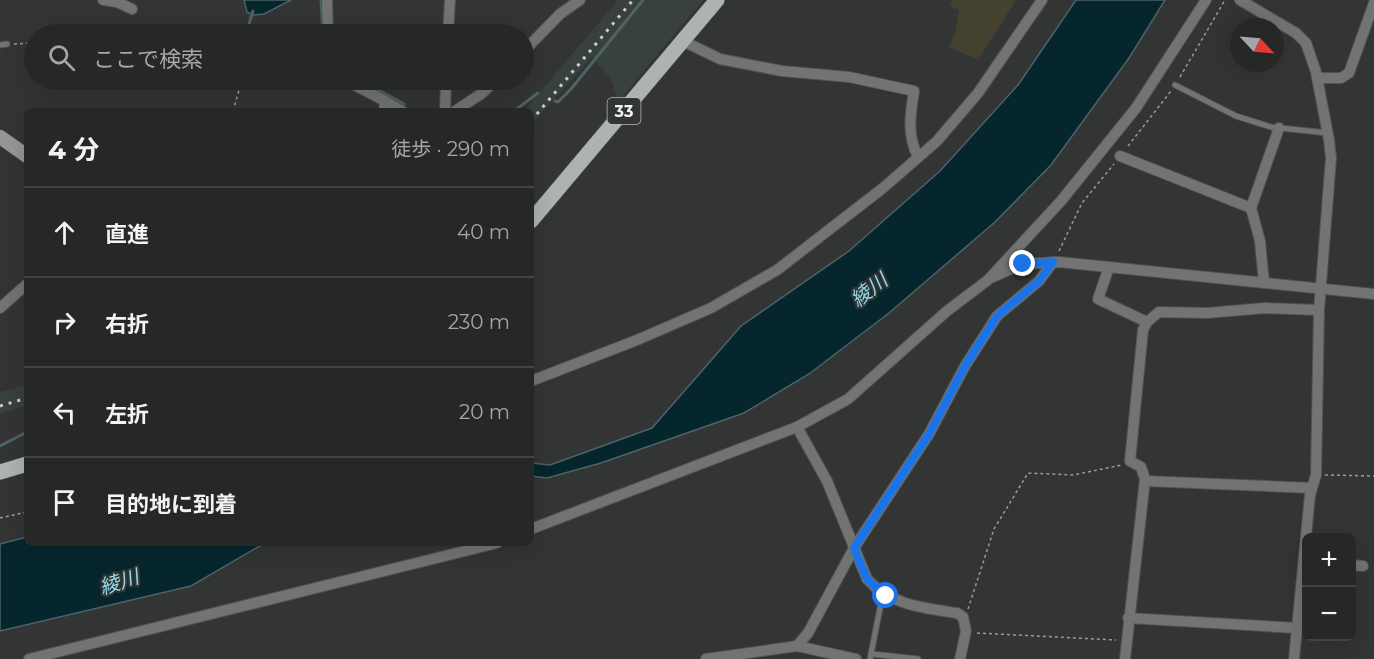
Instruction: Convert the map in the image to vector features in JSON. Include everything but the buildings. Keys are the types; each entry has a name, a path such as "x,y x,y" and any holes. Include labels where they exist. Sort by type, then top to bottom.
{"main road":[{"name":"33","path":"534,217 717,0"},
{"path":"0,137 24,154"},
{"path":"0,472 24,465"}],"street":[{"path":"103,0 117,2 132,9"},
{"path":"327,0 328,24"},
{"path":"449,24 450,0"},
{"path":"534,41 560,14 580,0"},
{"path":"534,380 700,313 758,281 833,227 918,157 960,117 1042,0"},
{"path":"534,529 796,427 848,399 947,311 988,280 1061,201 1150,88 1206,0"},
{"path":"1240,0 1296,33 1306,42 1317,78 1328,133 1331,158 1320,287 1316,475 1312,488 1308,533"},
{"path":"1317,78 1341,78 1349,73 1374,3"},
{"path":"683,41 720,59 782,71 849,77 914,91 909,123 912,145 918,157"},
{"path":"360,90 385,106"},
{"path":"445,108 446,90"},
{"path":"460,108 485,90"},
{"path":"1264,283 1260,241 1251,208 1279,128"},
{"path":"1120,156 1251,208"},
{"path":"988,280 1023,264 1053,262 1374,294"},
{"path":"797,646 808,633 854,548 929,434 965,366 997,316 1039,281 1053,262"},
{"path":"1109,267 1098,299 1147,322"},
{"path":"0,308 24,290"},
{"path":"1125,659 1145,481 1141,467 1130,461 1143,330 1147,322 1159,312 1207,313 1265,308 1319,310"},
{"path":"796,427 827,481 867,579 883,593 896,600 957,613 963,617 965,633 960,659"},
{"path":"1145,481 1312,488"},
{"path":"29,659 484,546"},
{"path":"1294,659 1302,585"},
{"path":"1128,618 1296,628"},
{"path":"706,659 797,646 856,659"}],"lane":[{"path":"0,45 7,44"},
{"path":"1175,85 1236,116 1279,128 1328,133"},
{"path":"883,593 871,656 918,659"}],"path":[{"path":"1053,262 1083,203 1175,85 1225,0"},
{"path":"7,44 24,43"},
{"path":"234,108 239,90"},
{"path":"963,617 967,612 994,529 1028,473 1073,475 1124,465 1130,461"},
{"path":"1316,475 1374,476"},
{"path":"0,518 24,513"},
{"path":"965,633 1126,641"}],"shaded area":[{"path":"618,0 703,0 618,102 611,79 592,57 534,122 534,108 527,108"},
{"path":"952,0 1016,0 978,60 949,47 956,30 959,10 950,6"},
{"path":"24,386 24,406 0,414 0,392"}],"water":[{"path":"244,0 291,0 264,14 253,15 247,12"},
{"name":"綾川","path":"1076,0 1165,0 1129,58 1051,165 995,222 889,313 809,374 744,413 601,463 547,478 534,476 534,463 550,465 652,428 741,326 849,251 940,171 1018,85"},
{"name":"綾川","path":"24,538 24,546 260,546 191,586 0,631 0,544"}],"waterway":[{"path":"321,0 322,24"},
{"path":"555,101 558,102 571,89 643,0"},
{"path":"249,24 253,11"},
{"path":"378,90 404,104 402,108"},
{"path":"518,108 538,93"},
{"path":"0,446 24,434"}],"railway":[{"path":"534,117 633,0"},
{"path":"0,406 24,399"}],"route":[{"path":"886,596 867,579 854,548 929,434 957,386 965,366 997,316 1039,281 1053,262 1023,264"}]}
